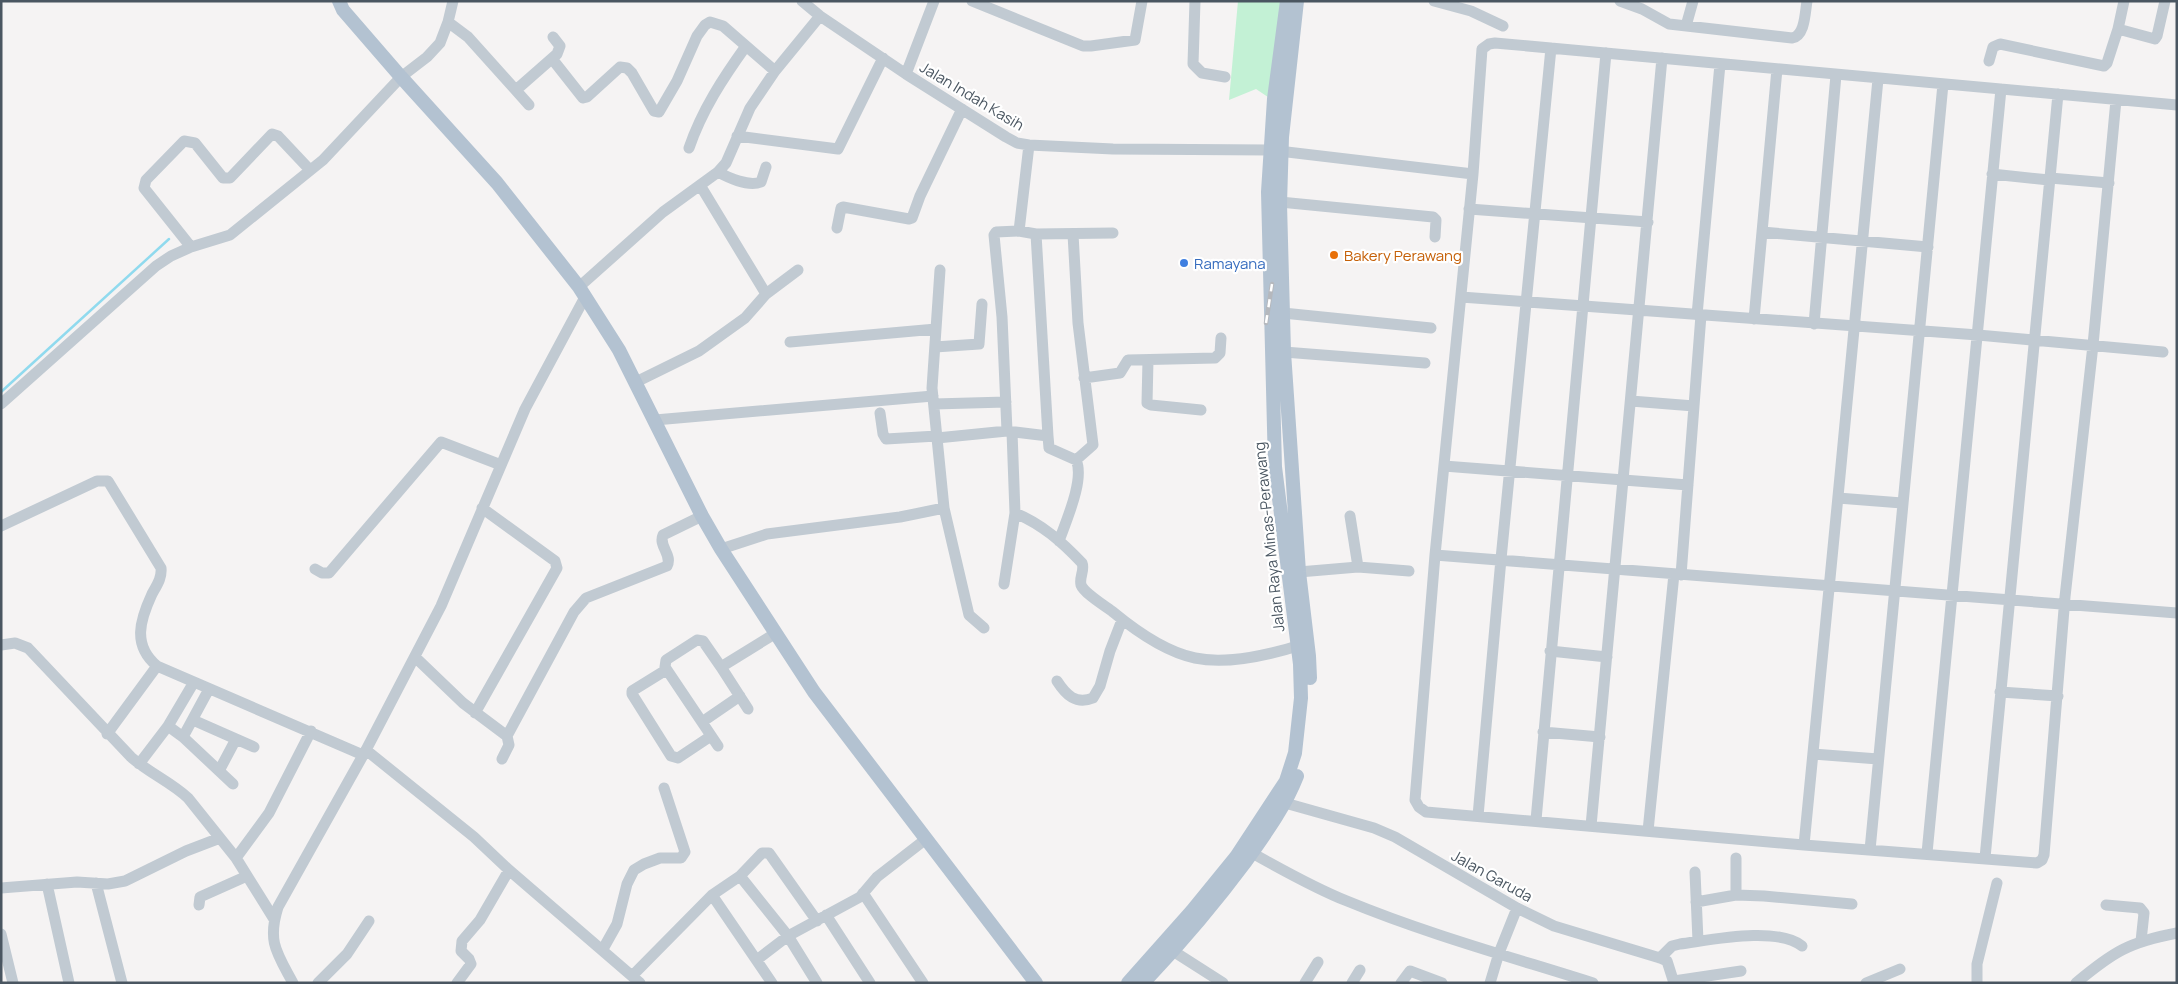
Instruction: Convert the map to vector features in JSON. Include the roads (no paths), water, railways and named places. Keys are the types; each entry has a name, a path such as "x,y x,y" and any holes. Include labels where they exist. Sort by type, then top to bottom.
{"main road":[{"path":"339,1 343,10 401,77 497,183 582,292 619,350 702,516 721,549 814,692 1036,983"},
{"name":"Jalan Raya Minas-Perawang","path":"1128,983 1192,911 1236,857 1286,781 1295,753 1299,723 1303,645 1284,352 1280,202 1274,99 1287,1"},
{"name":"Jalan Raya Minas-Perawang","path":"1143,983 1224,890 1252,853 1285,803 1298,774 1306,730 1310,675 1303,645 1275,467 1268,192 1276,150 1297,1"}],"street":[{"path":"1,404 156,266 171,256 191,247 230,235 323,160 401,77 427,57 440,43 453,1"},
{"name":"Jalan Indah Kasih","path":"802,1 820,16 906,74 1017,143 1113,149 1276,150 1473,174"},
{"path":"906,74 934,1"},
{"path":"972,1 1083,46 1091,46 1135,40 1142,1"},
{"path":"1195,1 1193,64 1202,72 1225,77"},
{"path":"1434,1 1471,12 1503,26"},
{"path":"1620,1 1642,9 1669,24 1797,37 1801,33 1807,1"},
{"path":"1686,26 1692,1"},
{"path":"1989,61 1993,46 2000,44 2104,66 2107,63 2118,29 2124,1"},
{"path":"2118,29 2156,38 2165,1"},
{"path":"293,983 274,948 274,919 278,907 365,753 441,606 524,409 582,292 663,212 718,172 726,163 750,108 775,71 820,16"},
{"path":"448,22 468,37 529,105"},
{"path":"552,60 584,98 620,67 627,68 632,73 654,111 659,112 677,81 697,36 705,25 717,23 723,26 775,71"},
{"path":"516,90 552,60 560,47 553,37"},
{"path":"2116,100 2093,345 2065,603 2044,858 2037,862 1804,845 1536,820 1426,812 1419,807 1415,800 1435,554 1473,174 1483,47 1495,43 2177,105"},
{"path":"689,148 694,133 720,82 746,46"},
{"path":"1478,816 1551,48"},
{"path":"1536,820 1606,53"},
{"path":"737,136 838,149 883,58"},
{"path":"1591,826 1662,58"},
{"path":"1648,831 1688,485 1699,315 1720,64"},
{"path":"1754,319 1777,69"},
{"path":"1814,324 1836,75"},
{"path":"1804,845 1828,585 1856,327 1878,79"},
{"path":"1870,850 1942,84"},
{"path":"1927,853 2001,89"},
{"path":"1985,858 2058,94"},
{"path":"837,228 843,206 908,219 912,218 920,196 962,109"},
{"path":"191,247 144,188 146,180 184,141 194,143 223,178 230,178 272,134 278,136 310,170"},
{"path":"1019,231 1029,145"},
{"path":"718,172 731,179 757,184 761,182 766,167"},
{"path":"1992,174 2109,183"},
{"path":"700,185 766,294"},
{"path":"1280,202 1433,218 1436,220 1435,237"},
{"path":"1469,209 1648,222"},
{"path":"1004,584 1016,513 1006,402 1002,317 994,235 996,232 1019,231 1036,234 1113,233"},
{"path":"1762,232 1822,237 1863,243 1928,247"},
{"path":"1036,234 1048,448 1076,460 1079,467 1071,506 1058,541"},
{"path":"1074,234 1078,323 1093,445 1076,460"},
{"path":"636,382 699,351 745,318 766,294 798,270"},
{"path":"940,270 933,400 944,508 970,615 984,628"},
{"path":"1461,297 1978,335 2163,352"},
{"path":"935,347 979,344 982,304"},
{"path":"1283,312 1431,328"},
{"path":"790,342 936,329"},
{"path":"1084,378 1120,373 1126,361 1215,358 1220,353 1221,338"},
{"path":"1284,352 1426,363"},
{"path":"1148,360 1146,403 1200,410"},
{"path":"655,420 933,400 1006,402"},
{"path":"1631,401 1694,406"},
{"path":"880,413 882,434 886,440 1009,431 1048,436"},
{"path":"315,569 322,573 329,572 441,442 501,465"},
{"path":"1444,466 1688,485"},
{"path":"1,526 97,481 105,480 110,483 161,568 161,576 146,606 141,624 141,638 148,658 158,666 209,689 365,753 474,837 509,870 637,979 712,895 740,876 762,854 769,853 822,918 870,983"},
{"path":"1838,498 1902,504"},
{"path":"476,713 557,568 555,561 482,508"},
{"path":"721,549 767,534 900,516 944,508"},
{"path":"1016,513 1034,520 1082,563 1084,568 1081,581 1084,590 1122,620 1162,645 1197,659 1212,660 1257,656 1303,645"},
{"path":"507,736 574,612 586,598 667,566 669,559 662,543 663,535 702,516"},
{"path":"1350,516 1358,567"},
{"path":"1435,554 2177,613"},
{"path":"1299,572 1358,567 1409,571"},
{"path":"1057,681 1067,695 1076,700 1083,701 1093,698 1100,686 1110,651 1122,620"},
{"path":"721,667 776,633"},
{"path":"666,670 632,691 632,694 671,756 678,758 714,741 666,670 664,664 666,660 697,640 703,641 748,709"},
{"path":"1,645 8,642 28,648 107,734 139,764 180,790 236,858 274,919"},
{"path":"1550,652 1607,657"},
{"path":"415,657 463,703 507,736 509,745 502,759"},
{"path":"107,734 158,666"},
{"path":"139,764 168,726 194,682"},
{"path":"184,737 209,689"},
{"path":"2000,692 2058,696"},
{"path":"702,722 740,696"},
{"path":"193,720 254,747"},
{"path":"168,726 184,737 233,784"},
{"path":"236,858 269,814 311,731"},
{"path":"1543,732 1600,737"},
{"path":"219,771 236,739"},
{"path":"1812,754 1878,759"},
{"path":"603,949 617,924 627,884 634,870 660,858 681,858 685,852 664,788"},
{"name":"Jalan Garuda","path":"1285,803 1374,828 1395,837 1517,908 1554,926 1660,958"},
{"path":"3,884 77,882 108,884 125,881 186,850 220,838"},
{"path":"758,959 788,936 852,902 877,877 926,839"},
{"path":"1252,853 1346,901 1414,927 1593,983"},
{"path":"1736,858 1736,895"},
{"path":"457,983 471,964 469,959 460,951 462,942 480,920 509,870"},
{"path":"1695,872 1698,941"},
{"path":"199,905 200,897 247,876"},
{"path":"740,876 788,936 817,983"},
{"path":"96,883 122,983"},
{"path":"1977,983 1977,964 1997,883"},
{"path":"47,884 69,983"},
{"path":"863,893 923,983"},
{"path":"712,895 758,959 772,983"},
{"path":"1696,902 1736,895 1852,904"},
{"path":"2106,905 2140,908 2142,910 2144,914 2141,941"},
{"path":"1490,983 1499,953 1517,908"},
{"path":"318,983 347,954 369,921"},
{"path":"2076,983 2112,954 2141,941 2177,933"},
{"path":"1,934 10,981"},
{"path":"1741,971 1674,982 1667,961 1660,958 1672,946 1758,934 1789,938 1802,946"},
{"path":"1172,951 1223,983"},
{"path":"1305,983 1318,962"},
{"path":"1866,983 1900,969"},
{"path":"1352,983 1360,970"},
{"path":"1401,983 1410,971 1442,983"}],"waterway":[{"path":"1,392 169,239"}],"railway":[{"path":"1266,323 1272,284"}],"place":[{"name":"Bakery Perawang","path":"1334,255"},
{"name":"Ramayana","path":"1184,263"}]}
